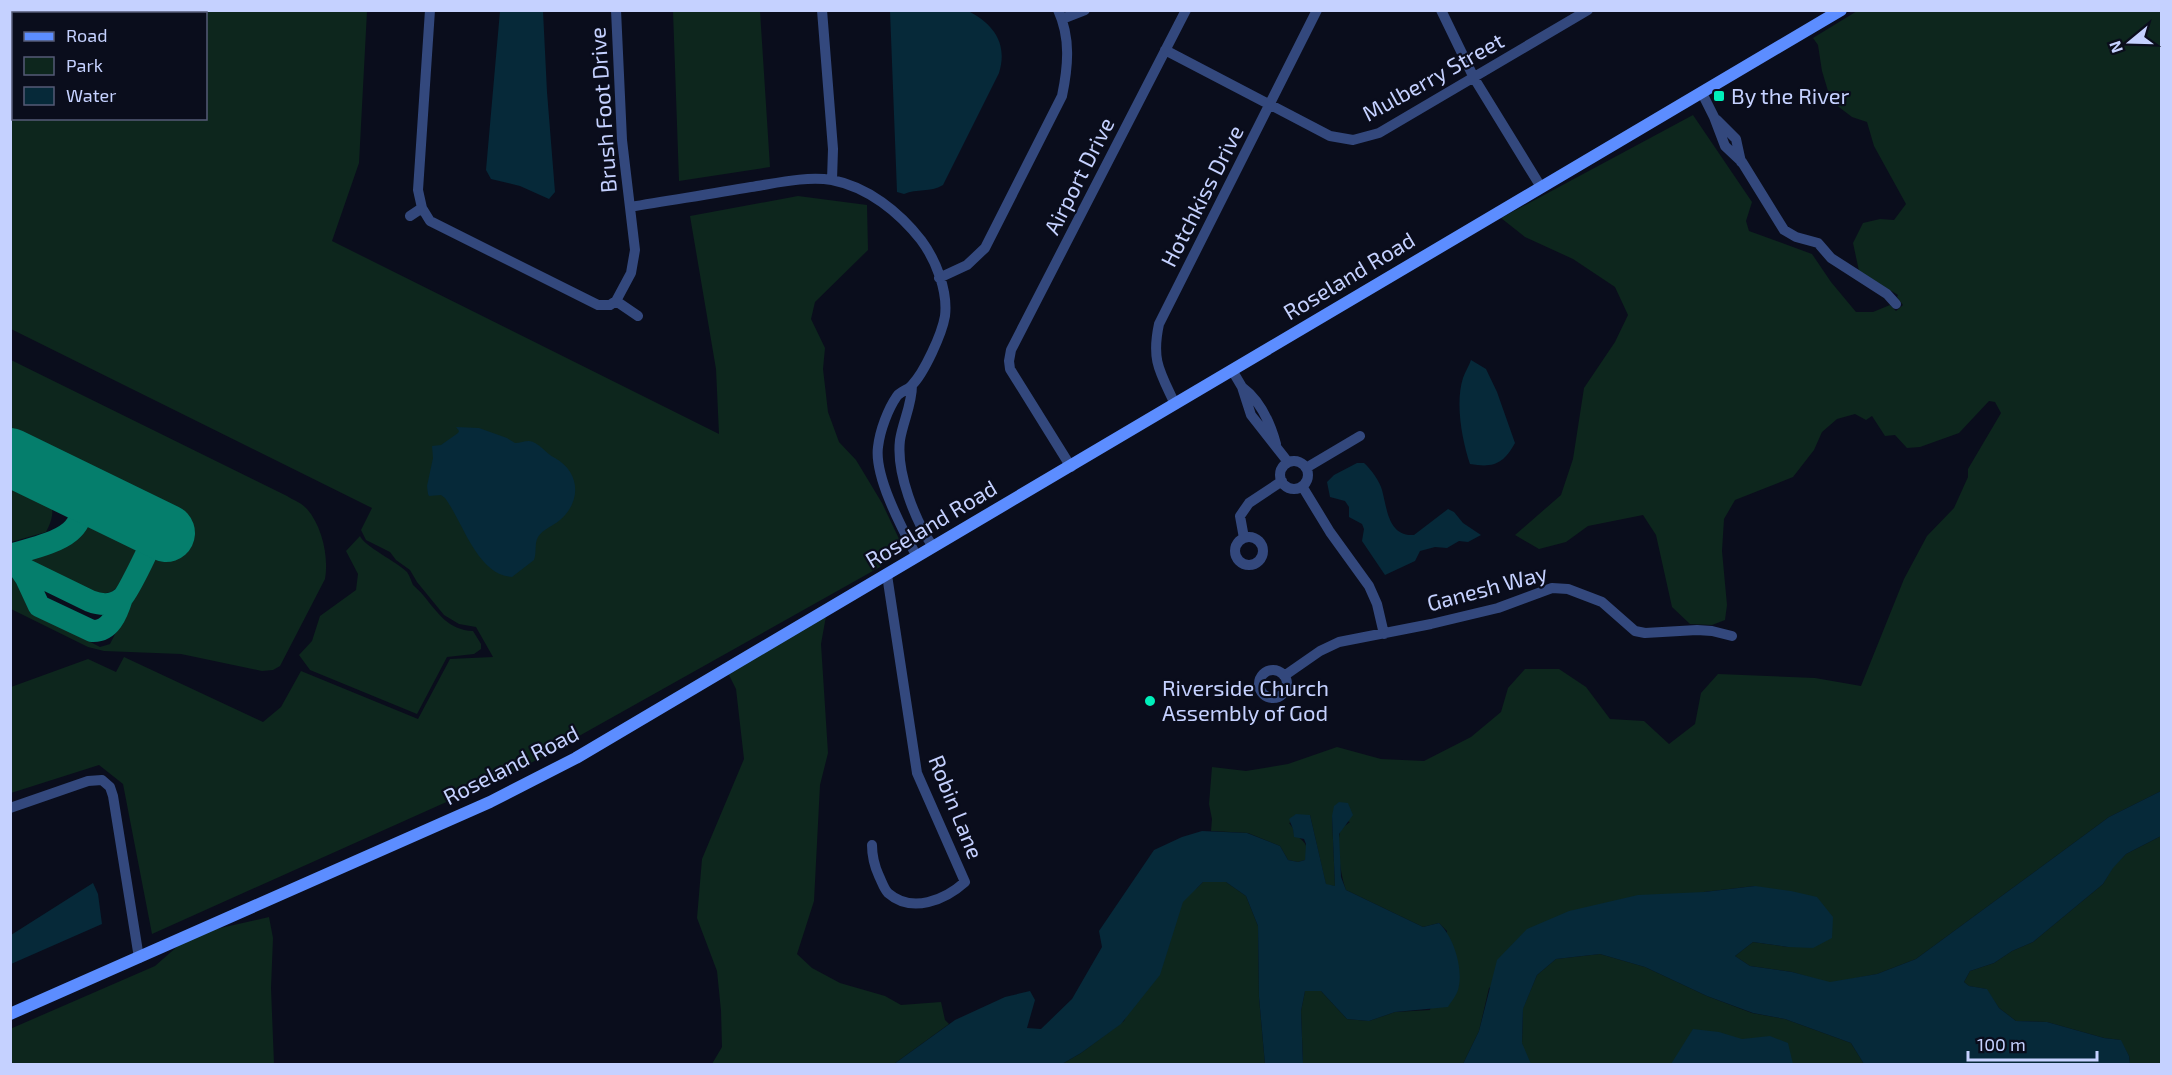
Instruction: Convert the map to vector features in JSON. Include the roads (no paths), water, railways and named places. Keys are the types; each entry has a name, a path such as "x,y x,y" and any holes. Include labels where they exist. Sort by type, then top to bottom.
{"main road":[{"name":"Roseland Road","path":"10,1014 490,802 576,758 1840,10"}],"street":[{"path":"430,10 418,190 422,208 430,221 598,305 610,305 616,301 638,316"},
{"name":"Brush Foot Drive","path":"616,10 625,179 635,250 631,273 616,301"},
{"path":"822,10 833,149 832,180"},
{"path":"939,278 966,265 985,248 1062,96 1067,68 1067,42 1060,15 1085,10"},
{"name":"Airport Drive","path":"1071,467 1010,369 1011,350 1186,10"},
{"name":"Hotchkiss Drive","path":"1175,404 1158,369 1155,346 1159,324 1317,10"},
{"path":"1441,10 1474,78 1541,187"},
{"name":"Mulberry Street","path":"1165,50 1330,136 1353,140 1379,133 1474,78 1572,15 1588,10"},
{"path":"1702,93 1714,117 1736,139 1742,162 1784,230 1796,237 1818,243 1830,258 1887,294 1896,304"},
{"path":"630,207 797,180 832,180 854,187 879,200 906,221 928,250 945,299 945,315 941,334 912,386 912,399 900,443 910,504 920,527 933,547"},
{"path":"410,216 422,208"},
{"path":"1233,370 1288,462"},
{"path":"912,386 898,394 885,421 878,448 881,476 917,557"},
{"path":"1306,468 1360,436"},
{"path":"1297,461 1306,468 1307,478 1302,486 1291,488 1282,481 1282,468 1288,462 1297,461"},
{"path":"1244,538 1240,516 1249,503 1282,481"},
{"path":"1302,486 1330,532 1369,586 1377,604 1383,634"},
{"path":"895,510 910,504"},
{"name":"Robin Lane","path":"872,845 872,858 887,892 903,902 922,904 942,898 954,892 965,882 917,773 886,575"},
{"name":"Ganesh Way","path":"1284,676 1320,651 1339,642 1498,608 1552,588 1568,589 1602,602 1635,631 1645,633 1697,630 1732,636"},
{"path":"10,808 88,781 102,780 110,787 139,958"}],"water":[{"path":"500,11 543,11 555,192 549,199 520,186 491,179 486,170"},
{"path":"890,11 968,11 992,29 997,36 1002,53 999,73 943,185 904,194 897,192"},
{"path":"1471,360 1486,369 1497,392 1515,443 1502,460 1492,465 1470,464 1464,444 1460,399 1463,378"},
{"path":"456,427 479,428 515,443 533,442 563,464 573,479 575,496 572,504 560,520 540,534 536,542 534,560 512,577 500,574 480,557 445,498 441,495 429,496 428,494 427,486 433,458 432,446 441,445 458,433"},
{"path":"1357,463 1364,463 1377,480 1390,520 1399,531 1414,535 1448,509 1481,535 1468,542 1459,541 1447,548 1435,547 1420,551 1415,561 1385,575 1362,541 1364,529 1362,524 1349,517 1349,507 1345,501 1330,497 1327,482 1334,475"},
{"path":"2161,791 2161,836 2126,854 2103,884 2033,942 2012,951 1994,963 1970,971 1964,982 1969,986 1987,989 1999,1008 2016,1021 2047,1022 2104,1038 2121,1040 2129,1056 2130,1064 1864,1064 1851,1043 1785,1019 1753,1013 1707,996 1645,967 1600,954 1556,959 1537,975 1523,1009 1522,1043 1531,1064 1463,1064 1479,1031 1497,960 1527,929 1569,911 1638,895 1704,892 1755,886 1791,891 1817,897 1833,917 1832,938 1813,948 1753,942 1735,956 1750,966 1792,972 1830,982 1877,974 1916,959 2109,817"},
{"path":"1339,802 1348,803 1353,815 1339,834 1341,877 1346,890 1423,927 1439,923 1453,945 1460,973 1458,990 1448,1007 1395,1012 1369,1021 1347,1019 1321,991 1305,991 1301,1011 1303,1064 1265,1064 1259,997 1258,926 1246,896 1226,882 1203,882 1183,902 1160,975 1121,1024 1081,1053 1062,1064 894,1064 955,1020 1005,997 1030,991 1035,1000 1027,1028 1041,1029 1072,999 1102,947 1099,931 1154,850 1182,837 1202,831 1247,833 1280,846 1288,860 1298,862 1305,860 1306,844 1304,839 1294,837 1289,819 1296,814 1310,815 1326,884 1335,886 1332,816 1334,806"},
{"path":"93,883 98,894 102,924 11,964 11,935"},
{"path":"1693,1029 1719,1032 1742,1039 1770,1036 1788,1043 1793,1064 1671,1064"}],"place":[{"name":"By the River","path":"1719,96"},
{"name":"Riverside Church Assembly of God","path":"1150,701"}]}
